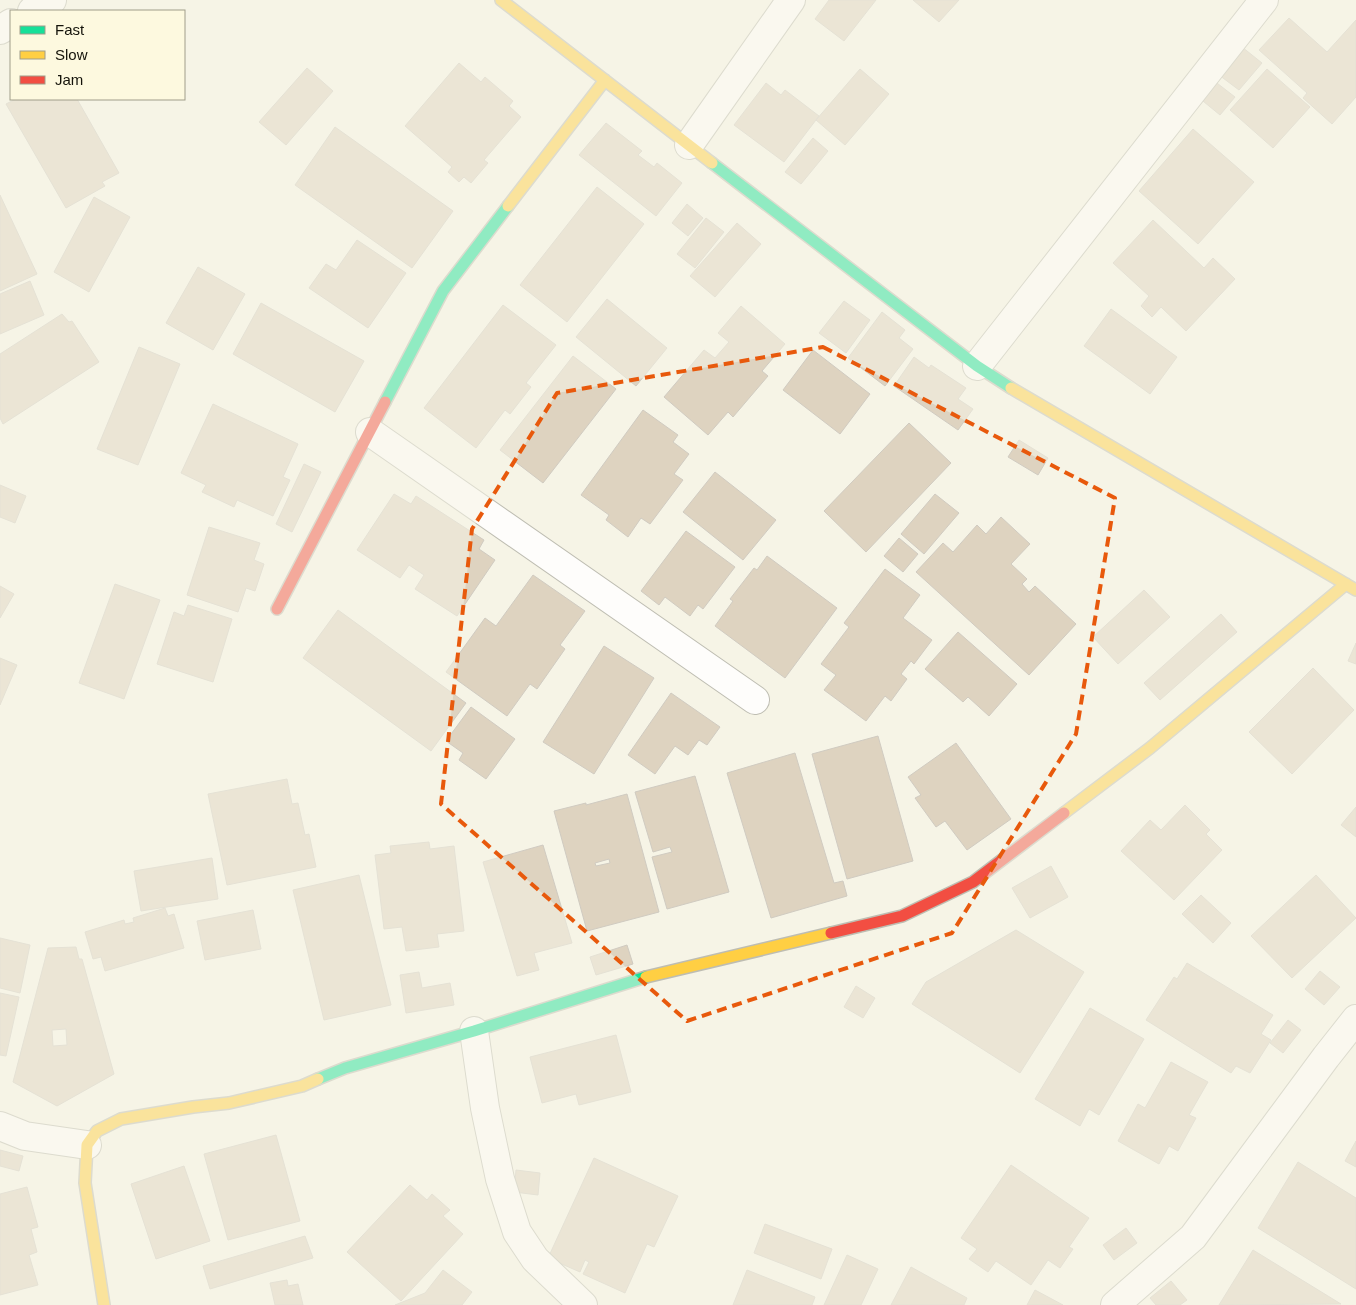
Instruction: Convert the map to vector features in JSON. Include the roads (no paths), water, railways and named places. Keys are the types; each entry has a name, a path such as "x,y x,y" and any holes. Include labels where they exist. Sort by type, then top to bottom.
{"street":[{"path":"34,10 52,0"},
{"path":"104,1305 85,1183 87,1145 97,1131 121,1119 193,1106 229,1103 302,1086 345,1068 474,1031 653,975 902,916 973,882 1150,748 1351,587 1012,390 977,366 501,0"},
{"path":"689,145 791,0"},
{"path":"977,366 1264,0"},
{"path":"277,609 443,291 605,80"},
{"path":"370,432 755,700"},
{"path":"1115,1305 1193,1238 1356,1019"},
{"path":"474,1031 485,1108 500,1179 517,1232 535,1259 583,1305"},
{"path":"0,1126 25,1136 87,1145"}]}
